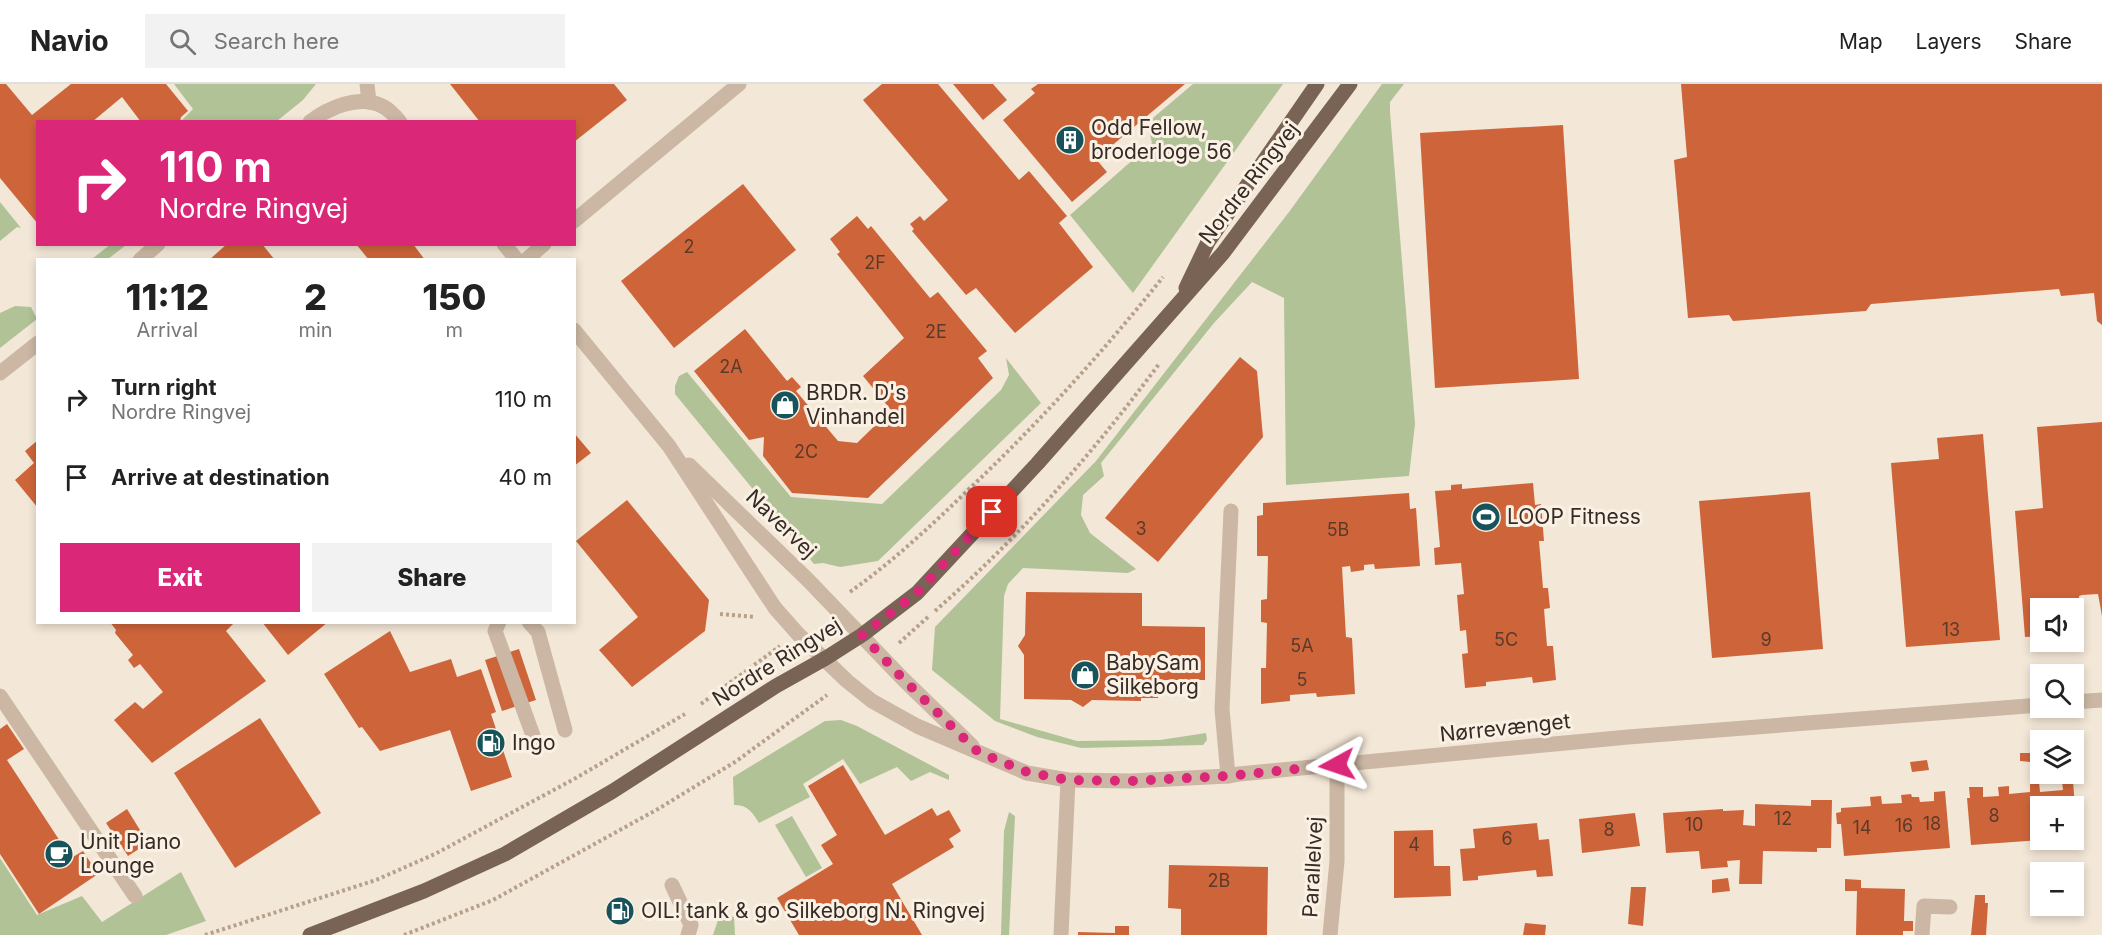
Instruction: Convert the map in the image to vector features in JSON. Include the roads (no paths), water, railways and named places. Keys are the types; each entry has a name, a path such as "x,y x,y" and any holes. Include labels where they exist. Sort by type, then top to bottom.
{"main road":[{"name":"Nordre Ringvej","path":"1177,305 1208,242 1317,84"},
{"name":"Nordre Ringvej","path":"310,935 424,891 505,854 599,799 776,686 826,658 862,635 917,593 1037,464 1223,253 1350,84"}],"street":[{"path":"368,84 369,102"},
{"path":"576,219 739,84"},
{"path":"314,120 339,106 356,102 381,105 398,120"},
{"path":"142,258 156,246"},
{"path":"506,246 515,258"},
{"path":"527,258 542,246"},
{"name":"Navervej","path":"576,332 669,446 775,608 798,634 826,658"},
{"path":"0,373 36,345"},
{"name":"Navervej","path":"669,446 862,635"},
{"path":"1228,776 1222,709 1232,510"},
{"path":"498,624 495,632 535,741"},
{"path":"531,624 538,632 565,730"},
{"name":"Nørrevænget","path":"862,635 903,679 978,752"},
{"name":"Nørrevænget","path":"826,658 847,681 872,702 899,716 1027,772 1068,780 1131,781 1228,776 1628,737 2030,706"},
{"path":"0,696 135,896"},
{"path":"2084,701 2102,700"},
{"name":"Parallelvej","path":"1330,935 1337,861 1337,765"},
{"path":"1061,935 1068,780"},
{"path":"672,885 691,925 688,935"},
{"path":"1922,935 1923,906 1950,907"}],"place":[{"name":"Odd Fellow, broderloge 56","path":"1070,140"},
{"name":"BRDR. D's Vinhandel","path":"785,405"},
{"name":"LOOP Fitness","path":"1486,517"},
{"name":"BabySam Silkeborg","path":"1085,675"},
{"name":"Ingo","path":"491,743"},
{"name":"Unit Piano Lounge","path":"59,854"},
{"name":"OIL! tank & go Silkeborg N. Ringvej","path":"620,911"}]}
